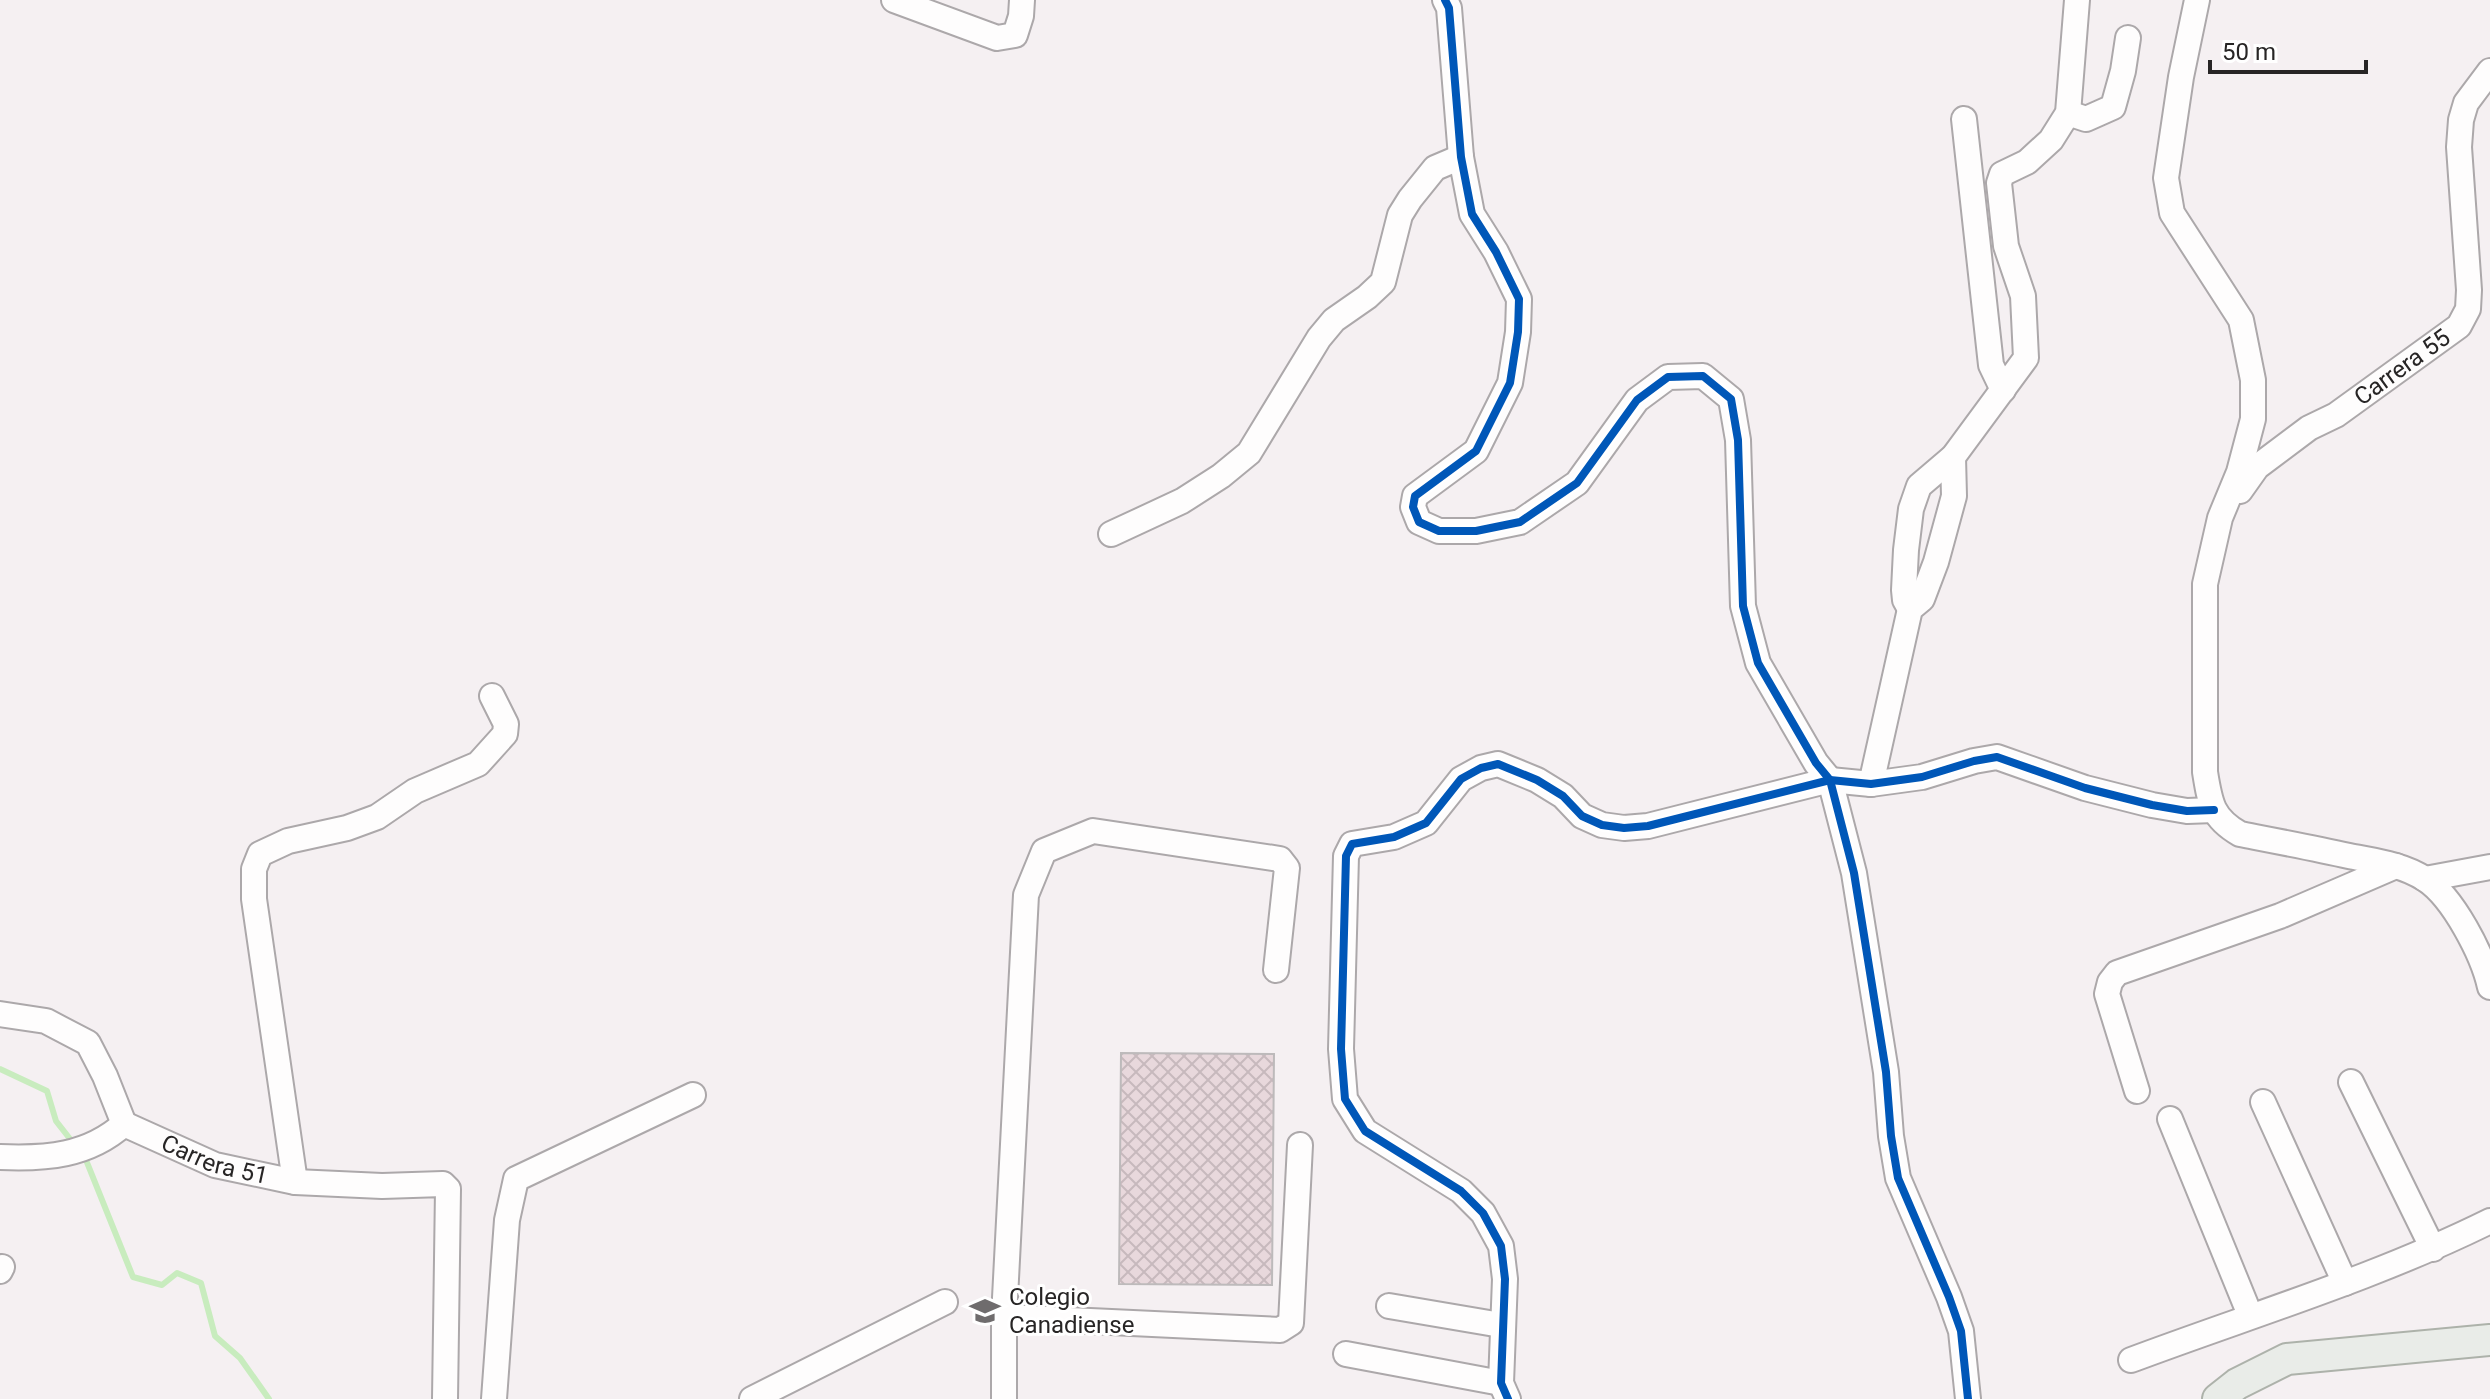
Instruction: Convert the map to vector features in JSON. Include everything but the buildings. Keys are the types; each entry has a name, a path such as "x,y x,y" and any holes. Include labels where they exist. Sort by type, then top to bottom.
{"main road":[{"path":"2218,1399 2237,1384 2287,1359 2490,1340"}],"street":[{"path":"894,0 997,38 1015,35 1022,0"},
{"path":"1445,0 1449,8 1461,157 1472,214 1496,252 1519,299 1518,332 1510,383 1476,451 1415,496 1413,507 1419,522 1439,531 1476,531 1520,522 1577,483 1637,400 1668,377 1703,376 1731,399 1738,440 1743,606 1758,663 1816,763 1830,780 1854,873 1886,1072 1898,1178 1961,1331 1968,1399"},
{"path":"1910,609 1904,590 1911,509 1919,486 1953,457 2026,358 2023,296 2006,246 1999,183 2002,174 2027,162 2051,140 2068,113 2077,0"},
{"path":"2197,0 2181,77 2166,178 2172,213 2241,320 2253,380 2253,419 2239,472 2220,518 2205,584 2205,772 2214,810 2223,824 2240,834 2396,866 2425,879 2443,894 2489,976"},
{"path":"2068,113 2086,119 2113,107 2128,38"},
{"name":"Carrera 55","path":"2220,518 2257,467 2309,428 2336,415 2459,326 2479,306 2469,290 2459,147 2466,103 2490,71"},
{"path":"1964,119 1991,365 2003,390"},
{"path":"1111,534 1182,501 1249,453 1319,338 1334,320 1383,282 1400,215 1410,199 1435,168 1461,157"},
{"path":"1871,784 1910,609 1922,599 1954,496 1953,457"},
{"path":"295,1182 254,899 257,861 260,854 288,841 347,828 377,817 415,791 478,764 505,734 506,724 492,696"},
{"path":"1346,1354 1504,1391 1501,1325 1505,1279 1501,1246 1483,1213 1461,1191 1365,1131 1345,1099 1341,1049 1346,856 1352,844 1394,837 1426,823 1461,779 1481,768 1498,764 1537,780 1563,796 1582,816 1602,825 1624,828 1648,826 1830,780 1871,784 1922,777 1997,757 2085,788 2187,811 2214,810"},
{"path":"1004,1399 1004,1317 1026,895 1044,851 1093,831 1280,859 1287,868 1276,970"},
{"path":"2137,1091 2107,994 2110,982 2117,973 2280,916 2396,866"},
{"path":"2425,879 2490,867"},
{"path":"0,1014 46,1021 88,1043 124,1124 107,1139 77,1151 33,1158 0,1157"},
{"path":"2351,1082 2433,1249"},
{"path":"494,1399 507,1220 516,1179 693,1095"},
{"path":"2263,1102 2345,1283"},
{"path":"2170,1119 2250,1315"},
{"name":"Carrera 51","path":"124,1124 215,1165 295,1182 382,1186 443,1184 448,1189 445,1399"},
{"path":"1004,1317 1280,1330 1291,1323 1300,1145"},
{"path":"2131,1360 2433,1249 2490,1221"},
{"path":"752,1399 945,1302"},
{"path":"1389,1306 1501,1325"}],"waterway":[{"path":"0,1069 47,1091 56,1121 74,1144"},
{"path":"84,1155 133,1277 162,1285 177,1273 201,1283 215,1336 240,1358 269,1399"}],"cycle path":[{"path":"1445,0 1449,8 1461,157 1472,214 1496,252 1519,299 1518,332 1510,383 1476,451 1415,496 1413,507 1419,522 1439,531 1476,531 1520,522 1577,483 1637,400 1668,377 1703,376 1731,399 1738,440 1743,606 1758,663 1816,763 1830,780 1854,873 1886,1072 1898,1178 1961,1331 1968,1399"},
{"path":"1508,1399 1501,1383 1505,1279 1501,1246 1483,1213 1461,1191 1365,1131 1345,1099 1341,1049 1346,856 1352,844 1394,837 1426,823 1461,779 1481,768 1498,764 1537,780 1563,796 1582,816 1602,825 1624,828 1648,826 1830,780 1871,784 1922,777 1997,757 2085,788 2152,805 2187,811 2214,810"}],"place":[{"name":"Colegio Canadiense","path":"985,1311"}]}
